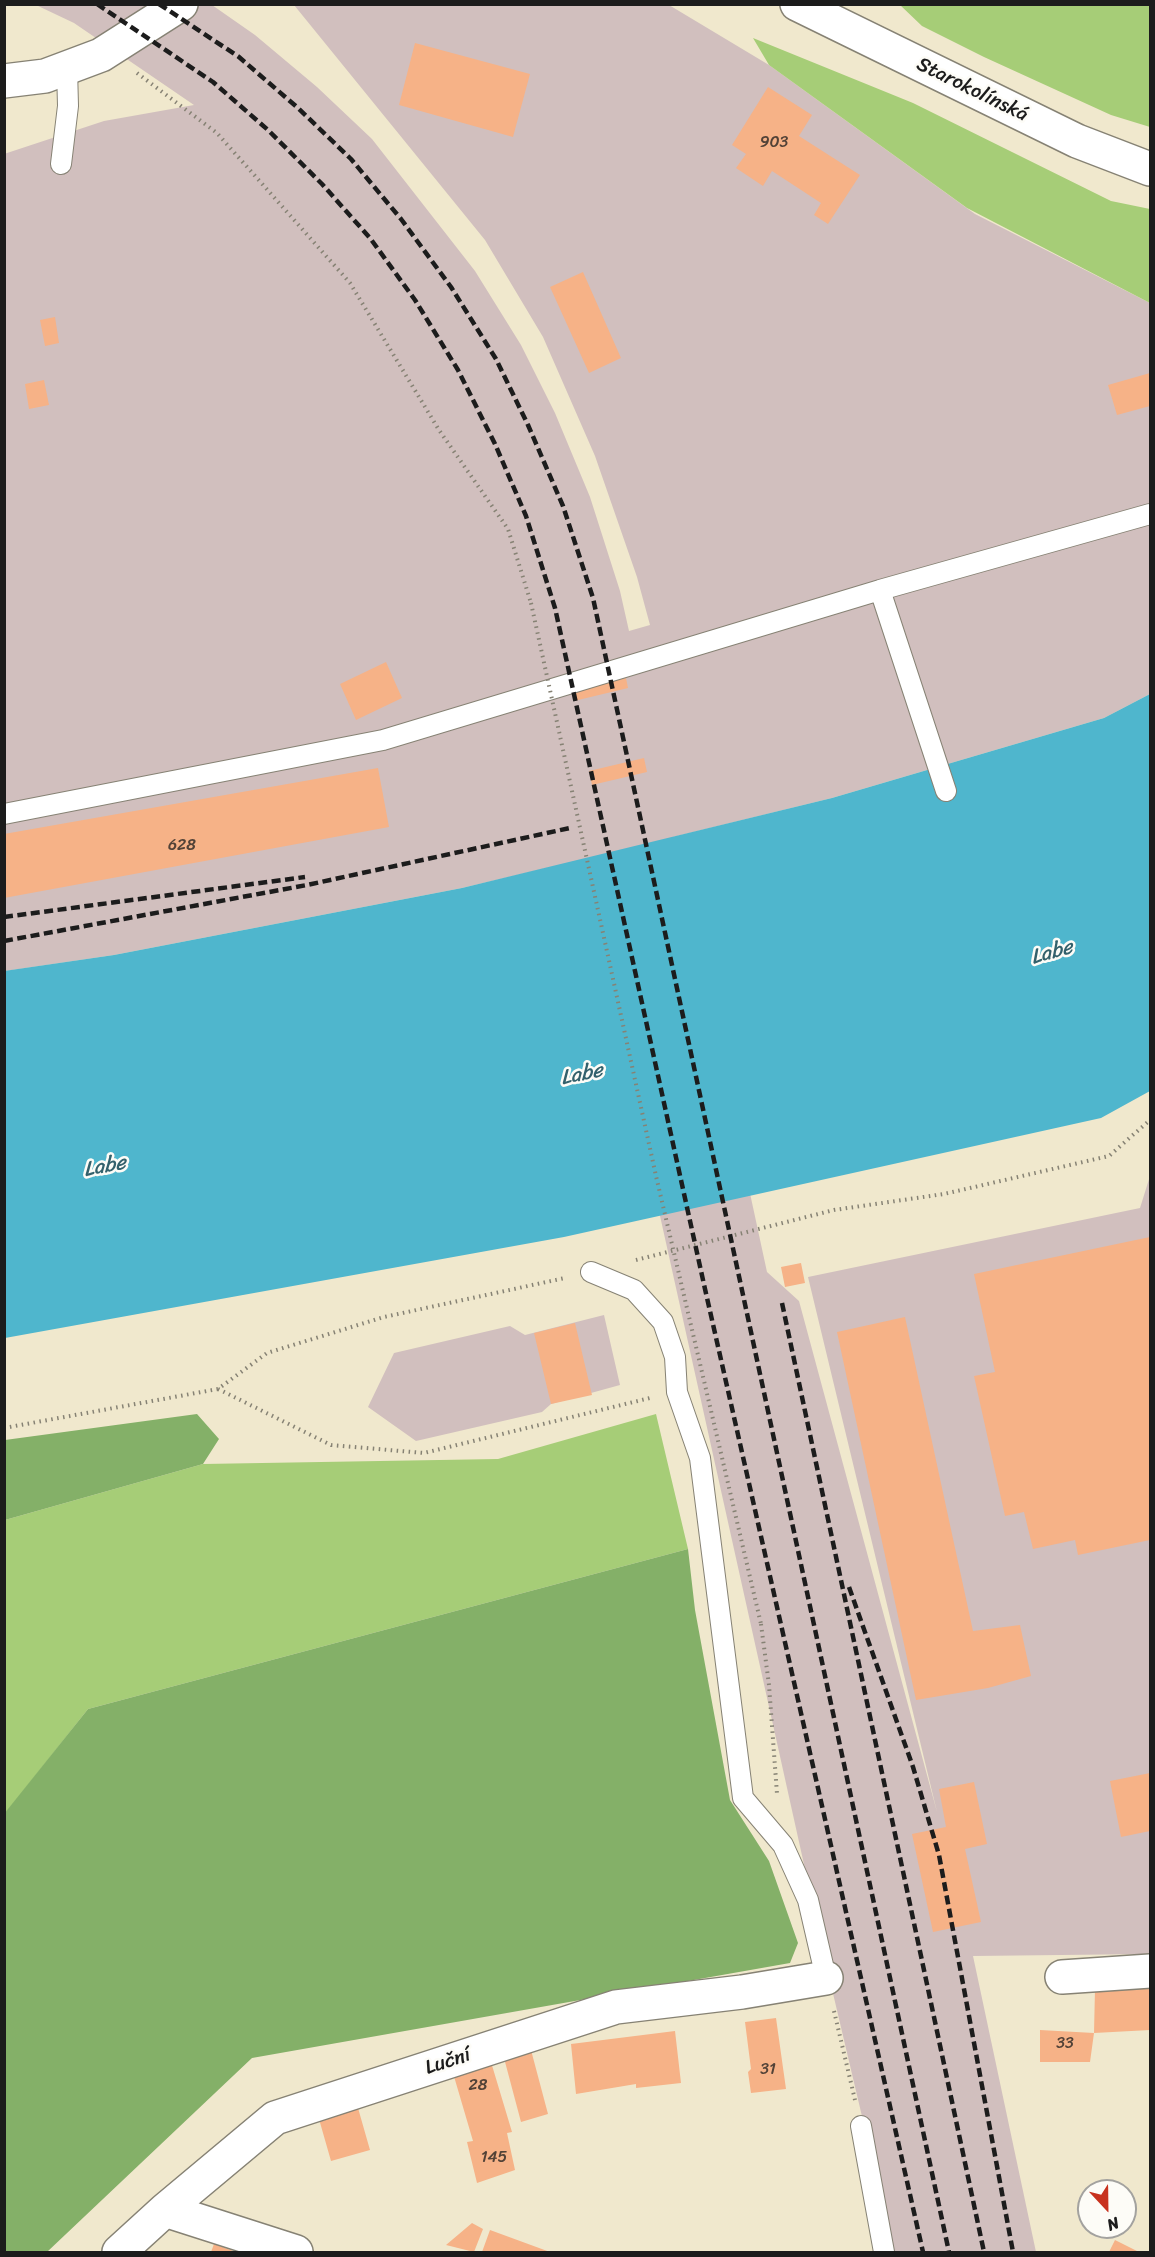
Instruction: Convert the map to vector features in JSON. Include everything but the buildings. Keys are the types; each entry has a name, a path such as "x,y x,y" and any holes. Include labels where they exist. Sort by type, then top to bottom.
{"street":[{"path":"4,81 45,76 107,51 182,4"},
{"name":"Starokolínská","path":"796,4 1077,141 1150,169"},
{"path":"1062,1977 1150,1971"},
{"name":"Luční","path":"119,2253 165,2210 275,2118 616,2007 742,1992 826,1978"},
{"path":"165,2210 296,2253"}],"lane":[{"path":"61,164 68,106 67,68"},
{"path":"4,814 383,740 880,590 1150,514"},
{"path":"880,590 946,791"},
{"path":"591,1272 634,1290 663,1322 675,1357 677,1392 700,1458 743,1798 783,1845 808,1900 826,1978"},
{"path":"861,2126 884,2253"}],"path":[{"path":"107,51 217,133 350,283 439,430 507,529 531,603 656,1176 761,1624 769,1685 783,1845"},
{"path":"218,1389 331,1445 424,1453 677,1392"},
{"path":"826,1978 861,2126"}],"shaded area":[{"path":"36,5 212,5 255,35 317,87 372,139 475,271 521,345 555,413 590,497 620,591 629,631 650,625 637,577 595,456 543,337 485,240 294,5 669,5 769,65 975,214 1150,303 1150,694 1104,718 832,798 673,837 767,1272 799,1301 937,1812 808,1277 1140,1208 1150,1176 1150,1954 973,1956 1036,2252 894,2252 827,1968 581,860 462,888 114,955 5,971 4,154 104,121 194,105 74,23"},
{"path":"604,1315 620,1385 551,1404 542,1412 416,1441 368,1407 394,1353 510,1326 525,1335"}],"green space":[{"path":"900,5 1150,5 1150,127 1111,115 984,57 922,26"},
{"path":"753,38 913,103 1111,201 1150,209 1150,303 967,208 769,65"},
{"path":"197,1414 219,1439 203,1464 5,1520 5,1440"},
{"path":"656,1414 688,1549 88,1709 5,1814 5,1520 203,1464 498,1459"},
{"path":"688,1549 695,1610 730,1800 769,1861 798,1943 790,1963 252,2058 47,2252 5,2252 4,1814 88,1709"}],"water":[{"name":"Labe","path":"1150,694 1150,1091 1101,1118 564,1237 5,1338 4,971 114,955 462,888 832,798 1104,718"}],"railway":[{"path":"97,4 213,82 268,130 322,184 370,238 415,300 458,370 495,444 526,516 555,608 705,1289 923,2252"},
{"path":"159,4 239,57 298,108 351,159 401,219 451,287 496,359 563,506 593,598 949,2252"},
{"path":"4,941 307,885 570,828"},
{"path":"4,917 305,877"},
{"path":"782,1303 984,2252"},
{"path":"849,1587 913,1767 939,1855 1013,2252"}]}
